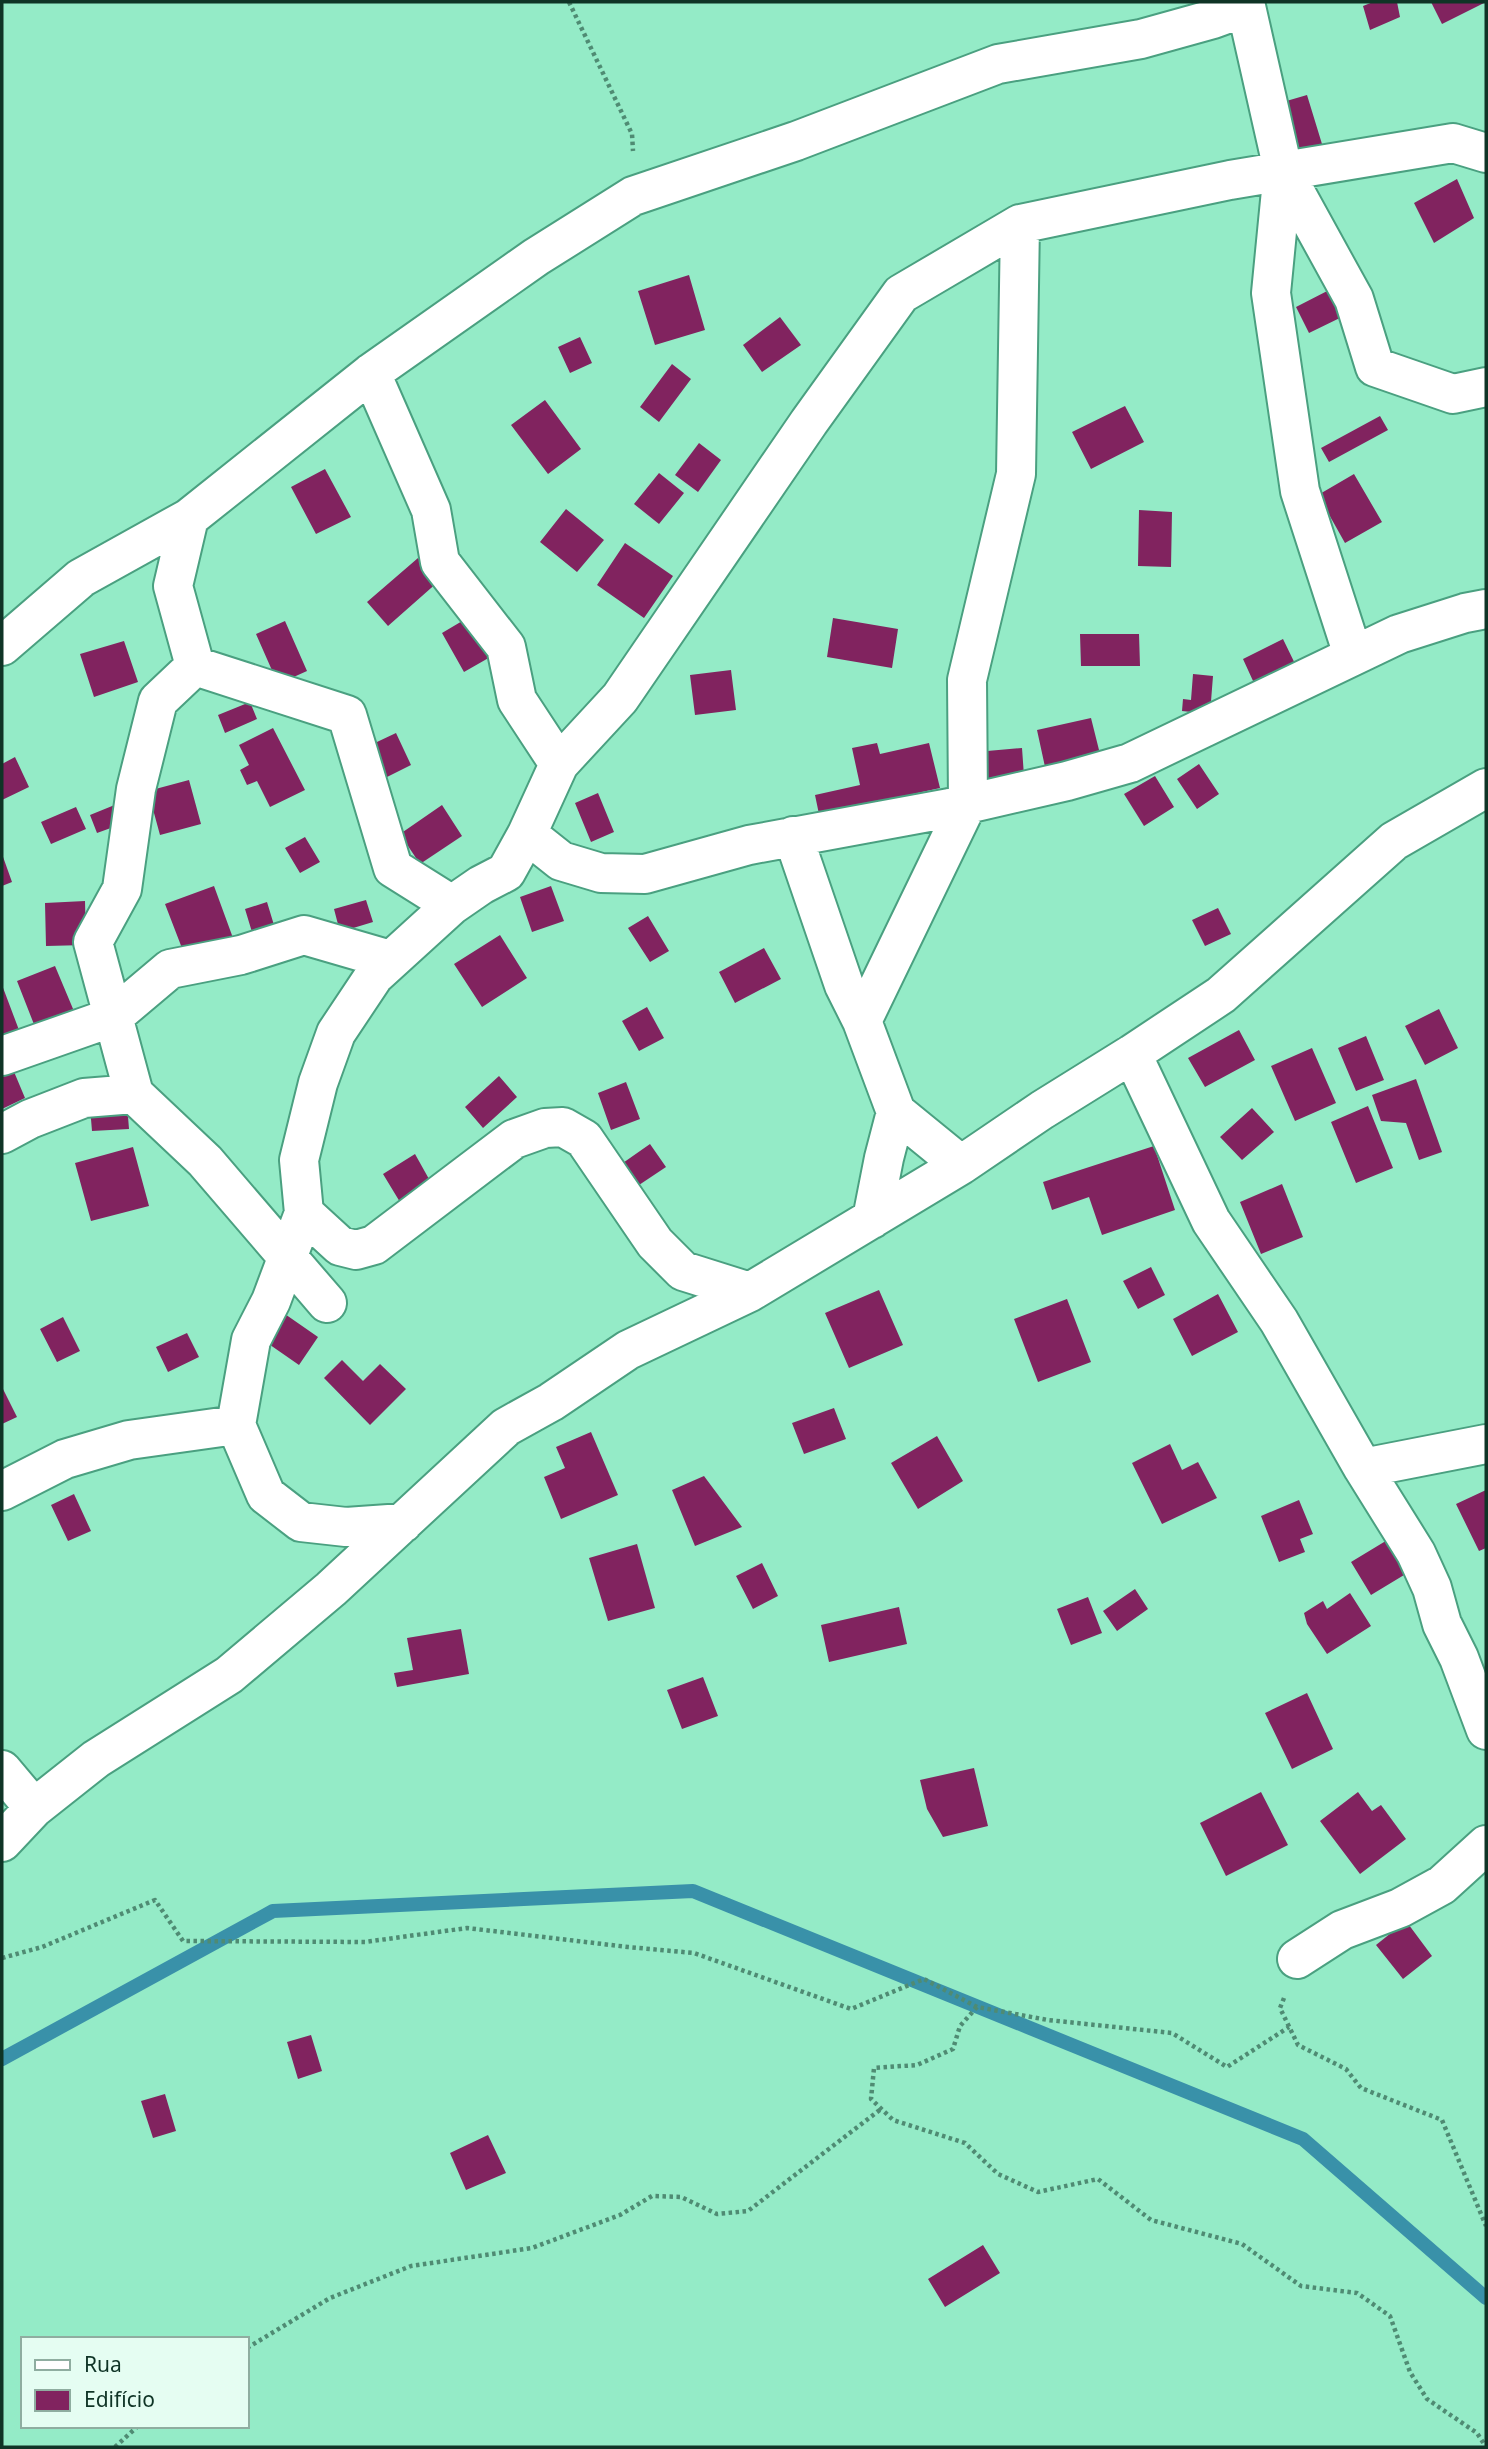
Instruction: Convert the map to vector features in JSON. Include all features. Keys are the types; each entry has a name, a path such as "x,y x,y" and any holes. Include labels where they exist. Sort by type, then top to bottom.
{"street":[{"path":"2,646 81,578 189,518 371,373 536,257 633,196 796,141 998,64 1141,39 1213,19 1245,4 1283,170 1354,299 1375,367 1453,394 1486,387"},
{"path":"403,1523 346,1527 301,1522 266,1494 236,1425 251,1340 271,1301 304,1213 299,1160 318,1083 336,1033 374,976 390,960 452,905 506,872 527,834 559,764 620,698 704,572 901,294 1020,224 1283,170 1453,143 1484,148"},
{"path":"1283,170 1271,293 1300,491 1353,655"},
{"path":"862,1021 968,802 967,680 1016,474 1020,224"},
{"path":"371,373 431,510 440,562 506,648 517,700 559,764"},
{"path":"189,518 173,586 195,666"},
{"path":"527,834 561,861 601,873 645,874 748,845 950,808 1067,781 1130,763 1399,634 1486,609"},
{"path":"195,666 347,715 393,868 452,905"},
{"path":"195,666 158,701 136,789 122,890 93,942 134,1094 205,1161 327,1303"},
{"path":"2,1842 34,1808 96,1759 229,1675 331,1589 506,1427 551,1402 628,1350 750,1292 961,1165 1132,1054 1220,995 1394,841 1486,788"},
{"path":"793,836 844,985 862,1021 896,1112 961,1165"},
{"path":"2,1056 113,1017 170,969 241,955 304,935 390,960"},
{"path":"1132,1054 1211,1222 1279,1321 1363,1468 1416,1553 1486,1730"},
{"path":"2,1134 30,1119 84,1098 134,1094"},
{"path":"872,1219 896,1112"},
{"path":"304,1213 340,1246 356,1250 374,1245 514,1139 545,1128 563,1128 584,1139 655,1243 683,1271 750,1292"},
{"path":"2,1491 65,1459 129,1440 236,1425"},
{"path":"1363,1468 1486,1444"},
{"path":"2,1770 34,1808"},
{"path":"1297,1959 1342,1930 1400,1908 1442,1885 1486,1845"}],"path":[{"path":"569,2 632,134 633,196"},
{"path":"2,1958 42,1947 155,1900 183,1941 365,1942 467,1928 694,1953 851,2009 924,1979 977,2007 1048,2020 1172,2033 1227,2067 1289,2027"},
{"path":"1297,1959 1280,2008 1298,2045 1346,2069 1361,2088 1442,2120 1486,2227"},
{"path":"977,2007 960,2026 953,2049 917,2065 874,2068 871,2099 893,2120 965,2143 998,2174 1038,2192 1098,2179 1151,2220 1242,2244 1301,2286 1357,2293 1390,2316 1410,2372 1427,2399 1477,2433 1486,2447"},
{"path":"248,2347 330,2298 411,2266 532,2248 620,2216 652,2196 681,2197 718,2214 748,2211 881,2109"},
{"path":"115,2447 136,2428"}],"building":[{"path":"1373,2 1397,2 1400,17 1370,30 1363,6"},
{"path":"1431,2 1486,2 1442,24"},
{"path":"1307,95 1322,144 1298,152 1283,102"},
{"path":"1457,179 1474,218 1434,243 1414,203"},
{"path":"689,275 705,330 655,345 638,291"},
{"path":"1335,287 1348,314 1309,333 1296,307"},
{"path":"780,317 801,345 762,372 743,345"},
{"path":"580,337 592,363 570,373 558,347"},
{"path":"672,364 691,379 659,422 640,407"},
{"path":"545,400 581,449 548,474 511,425"},
{"path":"1125,406 1144,442 1091,469 1072,432"},
{"path":"1380,416 1388,430 1329,462 1321,448"},
{"path":"699,443 721,460 698,492 675,475"},
{"path":"325,469 351,517 316,534 291,487"},
{"path":"659,473 684,493 659,524 634,504"},
{"path":"1354,474 1382,522 1345,543 1318,495"},
{"path":"566,509 604,540 577,572 540,542"},
{"path":"1139,510 1172,512 1171,567 1138,566"},
{"path":"625,543 673,576 644,618 597,585"},
{"path":"418,558 439,581 388,626 367,602"},
{"path":"469,617 492,656 464,672 442,633"},
{"path":"833,618 898,629 892,668 827,657"},
{"path":"285,621 307,671 278,684 256,634"},
{"path":"1080,634 1139,634 1140,666 1081,666"},
{"path":"1283,639 1300,674 1259,694 1243,659"},
{"path":"124,641 138,682 94,697 80,654"},
{"path":"731,670 736,710 695,715 690,675"},
{"path":"1193,674 1213,676 1210,714 1182,711 1183,699 1191,700"},
{"path":"250,702 257,719 225,733 218,715"},
{"path":"1091,718 1102,762 1047,776 1037,730"},
{"path":"273,728 305,790 270,807 257,781 247,785 240,770 249,765 239,745"},
{"path":"396,733 411,765 377,782 360,750"},
{"path":"877,743 880,754 929,743 940,788 895,798 898,810 820,819 815,795 860,785 852,748"},
{"path":"1022,748 1024,776 979,780 976,752"},
{"path":"15,757 29,787 2,800 2,764"},
{"path":"1199,764 1219,794 1197,809 1177,779"},
{"path":"1155,776 1174,807 1144,826 1124,794"},
{"path":"189,780 201,824 160,835 148,791"},
{"path":"598,793 614,832 591,842 575,803"},
{"path":"122,802 130,821 97,833 90,815"},
{"path":"442,805 462,836 420,864 400,834"},
{"path":"76,807 86,829 51,844 41,822"},
{"path":"305,837 320,862 300,873 285,848"},
{"path":"2,854 12,882 2,886"},
{"path":"214,886 233,938 185,956 165,904"},
{"path":"551,886 564,921 532,932 520,897"},
{"path":"366,900 373,922 340,932 334,909"},
{"path":"85,901 86,945 46,946 45,903"},
{"path":"267,902 277,935 255,942 245,909"},
{"path":"1218,908 1231,934 1205,946 1192,920"},
{"path":"648,916 669,951 650,962 628,928"},
{"path":"500,935 527,978 482,1007 454,964"},
{"path":"764,948 781,979 735,1003 719,972"},
{"path":"55,966 76,1016 37,1032 17,981"},
{"path":"2,985 22,1038 2,1045"},
{"path":"647,1007 664,1038 639,1051 622,1021"},
{"path":"1439,1009 1458,1048 1425,1065 1405,1026"},
{"path":"1239,1030 1255,1060 1205,1087 1188,1058"},
{"path":"1366,1036 1384,1080 1356,1091 1338,1048"},
{"path":"1312,1048 1336,1103 1295,1121 1271,1066"},
{"path":"12,1067 25,1098 2,1109 2,1072"},
{"path":"499,1076 517,1097 483,1128 465,1107"},
{"path":"1416,1079 1442,1152 1419,1160 1406,1123 1381,1121 1372,1095"},
{"path":"626,1082 640,1119 611,1130 598,1093"},
{"path":"127,1104 129,1129 92,1131 90,1107"},
{"path":"1368,1106 1393,1168 1356,1183 1331,1122"},
{"path":"1252,1108 1274,1132 1242,1160 1220,1137"},
{"path":"650,1144 666,1167 636,1187 620,1165"},
{"path":"1154,1146 1175,1210 1102,1235 1089,1197 1052,1210 1043,1182"},
{"path":"133,1147 149,1206 91,1221 75,1163"},
{"path":"415,1154 434,1188 403,1207 383,1174"},
{"path":"1282,1184 1303,1237 1261,1254 1240,1202"},
{"path":"1151,1267 1165,1295 1138,1309 1123,1281"},
{"path":"879,1290 903,1345 849,1368 825,1313"},
{"path":"1218,1294 1238,1332 1192,1356 1173,1319"},
{"path":"1067,1299 1091,1362 1038,1382 1014,1319"},
{"path":"282,1312 318,1337 299,1365 263,1340"},
{"path":"63,1317 80,1351 57,1362 40,1329"},
{"path":"187,1333 199,1357 168,1372 156,1347"},
{"path":"342,1360 363,1381 380,1364 406,1389 370,1425 324,1378"},
{"path":"2,1387 17,1417 2,1424"},
{"path":"834,1408 846,1439 804,1454 792,1423"},
{"path":"591,1432 618,1495 561,1519 544,1477 565,1468 556,1447"},
{"path":"937,1436 963,1481 918,1509 891,1463"},
{"path":"1170,1444 1182,1470 1198,1462 1217,1498 1162,1524 1132,1463"},
{"path":"704,1476 742,1527 695,1546 672,1490"},
{"path":"1486,1490 1486,1548 1479,1551 1456,1504"},
{"path":"74,1494 91,1531 68,1541 51,1505"},
{"path":"1299,1500 1313,1534 1300,1539 1305,1552 1279,1562 1261,1516"},
{"path":"1389,1539 1409,1572 1371,1595 1351,1562"},
{"path":"637,1544 655,1608 608,1621 589,1558"},
{"path":"762,1563 778,1596 753,1609 736,1576"},
{"path":"1135,1589 1148,1609 1117,1631 1103,1611"},
{"path":"1350,1593 1371,1626 1327,1654 1307,1624 1304,1613 1323,1601 1327,1609"},
{"path":"1088,1597 1102,1633 1071,1645 1057,1609"},
{"path":"899,1607 907,1644 829,1662 821,1625"},
{"path":"461,1629 469,1674 397,1687 394,1673 413,1670 407,1638"},
{"path":"703,1677 718,1716 682,1729 667,1690"},
{"path":"1307,1693 1333,1749 1292,1769 1265,1713"},
{"path":"974,1768 988,1826 943,1837 927,1809 920,1780"},
{"path":"1261,1792 1288,1845 1226,1876 1200,1823"},
{"path":"1358,1792 1372,1811 1381,1805 1406,1839 1360,1874 1320,1821"},
{"path":"1406,1921 1432,1956 1403,1979 1376,1945"},
{"path":"311,2035 322,2071 298,2079 287,2042"},
{"path":"165,2094 176,2131 153,2138 141,2101"},
{"path":"488,2135 506,2173 466,2190 450,2153"},
{"path":"983,2245 1000,2273 945,2307 928,2279"}],"waterway":[{"path":"2,2059 273,1911 693,1891 1303,2139 1486,2298"}]}
